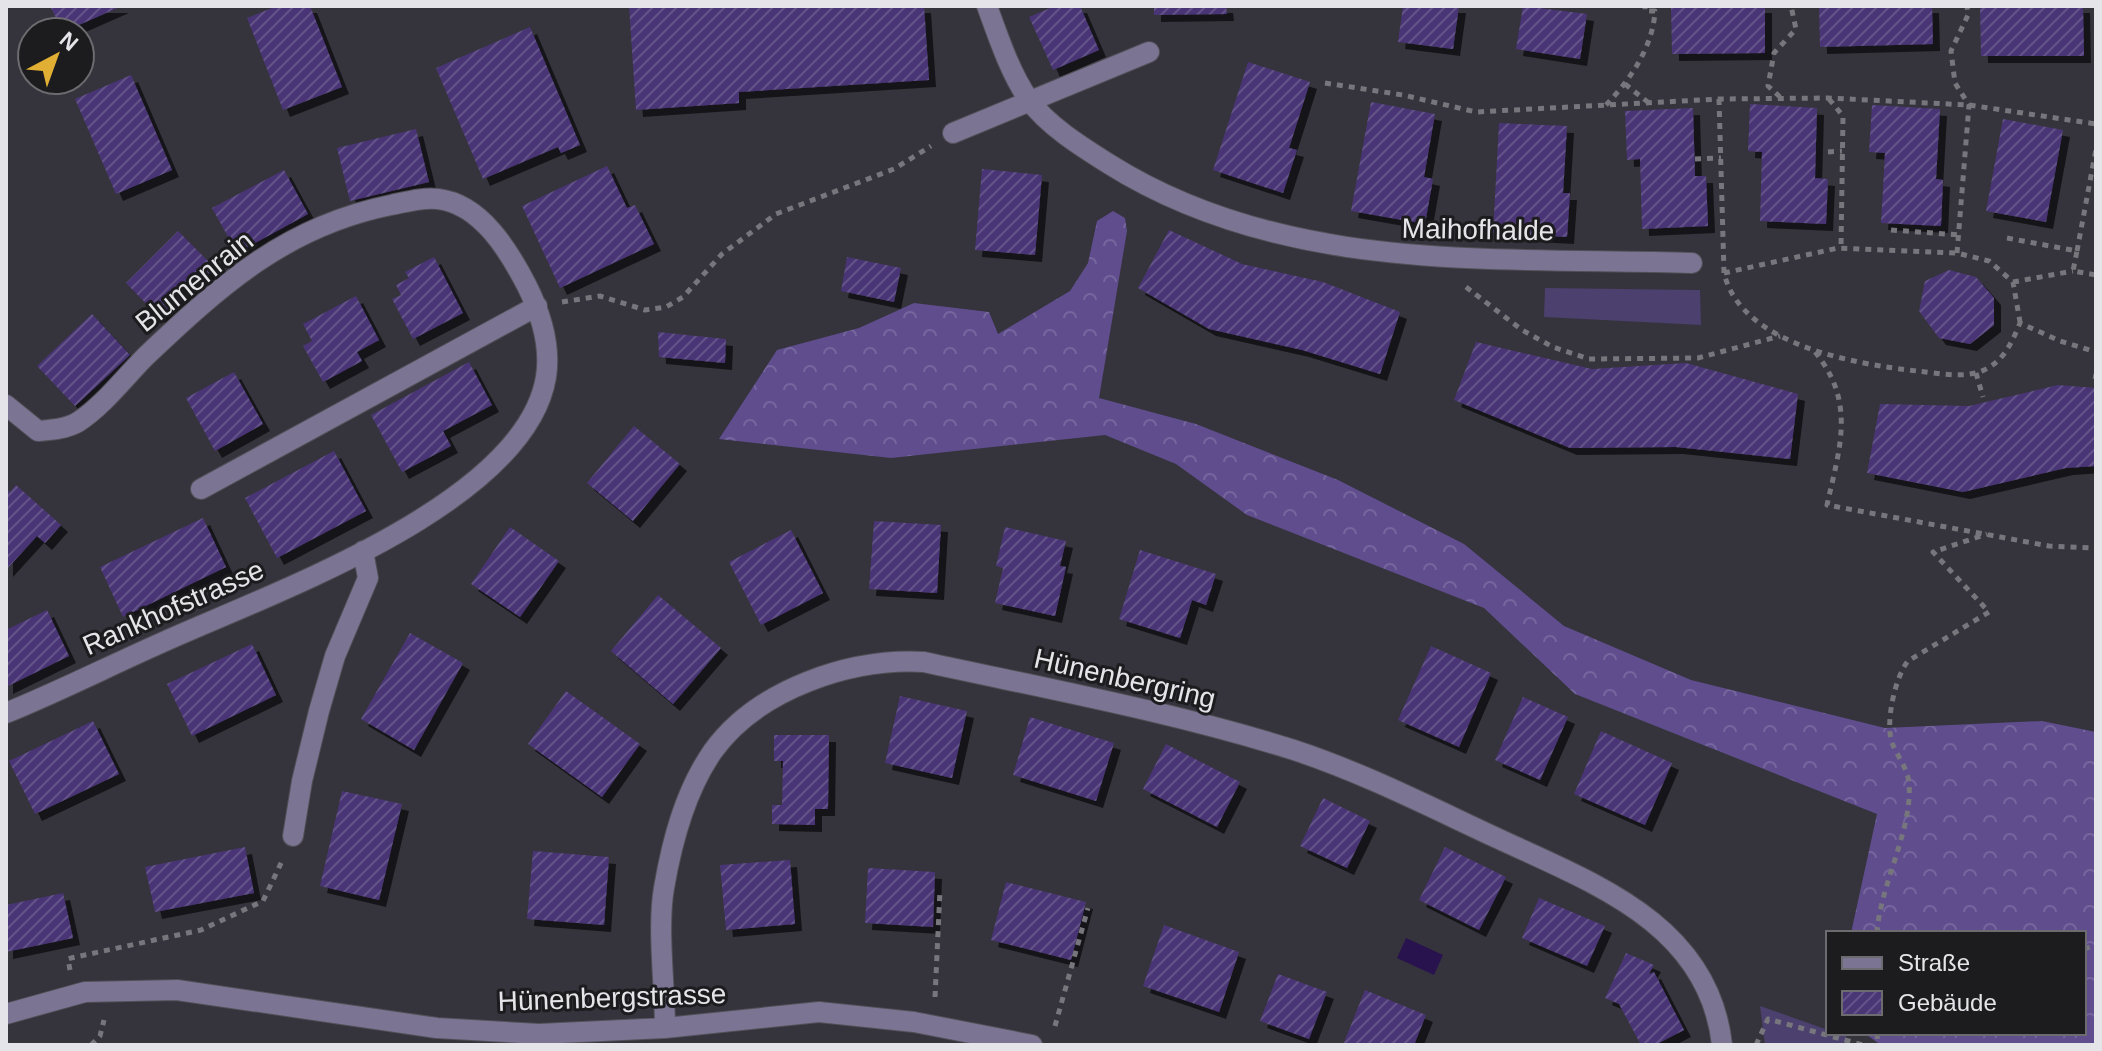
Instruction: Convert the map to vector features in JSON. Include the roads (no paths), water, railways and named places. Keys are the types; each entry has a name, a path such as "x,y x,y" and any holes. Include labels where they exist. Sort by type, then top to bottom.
{"street":[{"name":"Maihofhalde","path":"987,6 1029,100 1077,143 1133,179 1213,215 1280,237 1385,255 1692,263"},
{"path":"953,133 1149,52"},
{"name":"Blumenrain","path":"6,405 38,431 78,422 197,308 249,264 299,236 360,211 415,200 439,199 462,207 482,222 502,241 537,306"},
{"path":"201,489 537,306"},
{"name":"Rankhofstrasse","path":"6,713 363,551 454,499 503,458 529,419 546,378 546,334 537,306"},
{"path":"293,836 319,711 335,656 368,578 363,551"},
{"name":"Hünenbergring","path":"665,1028 663,891 682,812 714,750 763,704 817,677 889,660 924,662 1192,721 1297,751 1409,797 1622,897 1665,931 1699,977 1721,1031 1722,1045"},
{"name":"Hünenbergstrasse","path":"6,1014 85,992 177,990 437,1028 539,1034 665,1028 819,1012 914,1022 1032,1045"}]}
